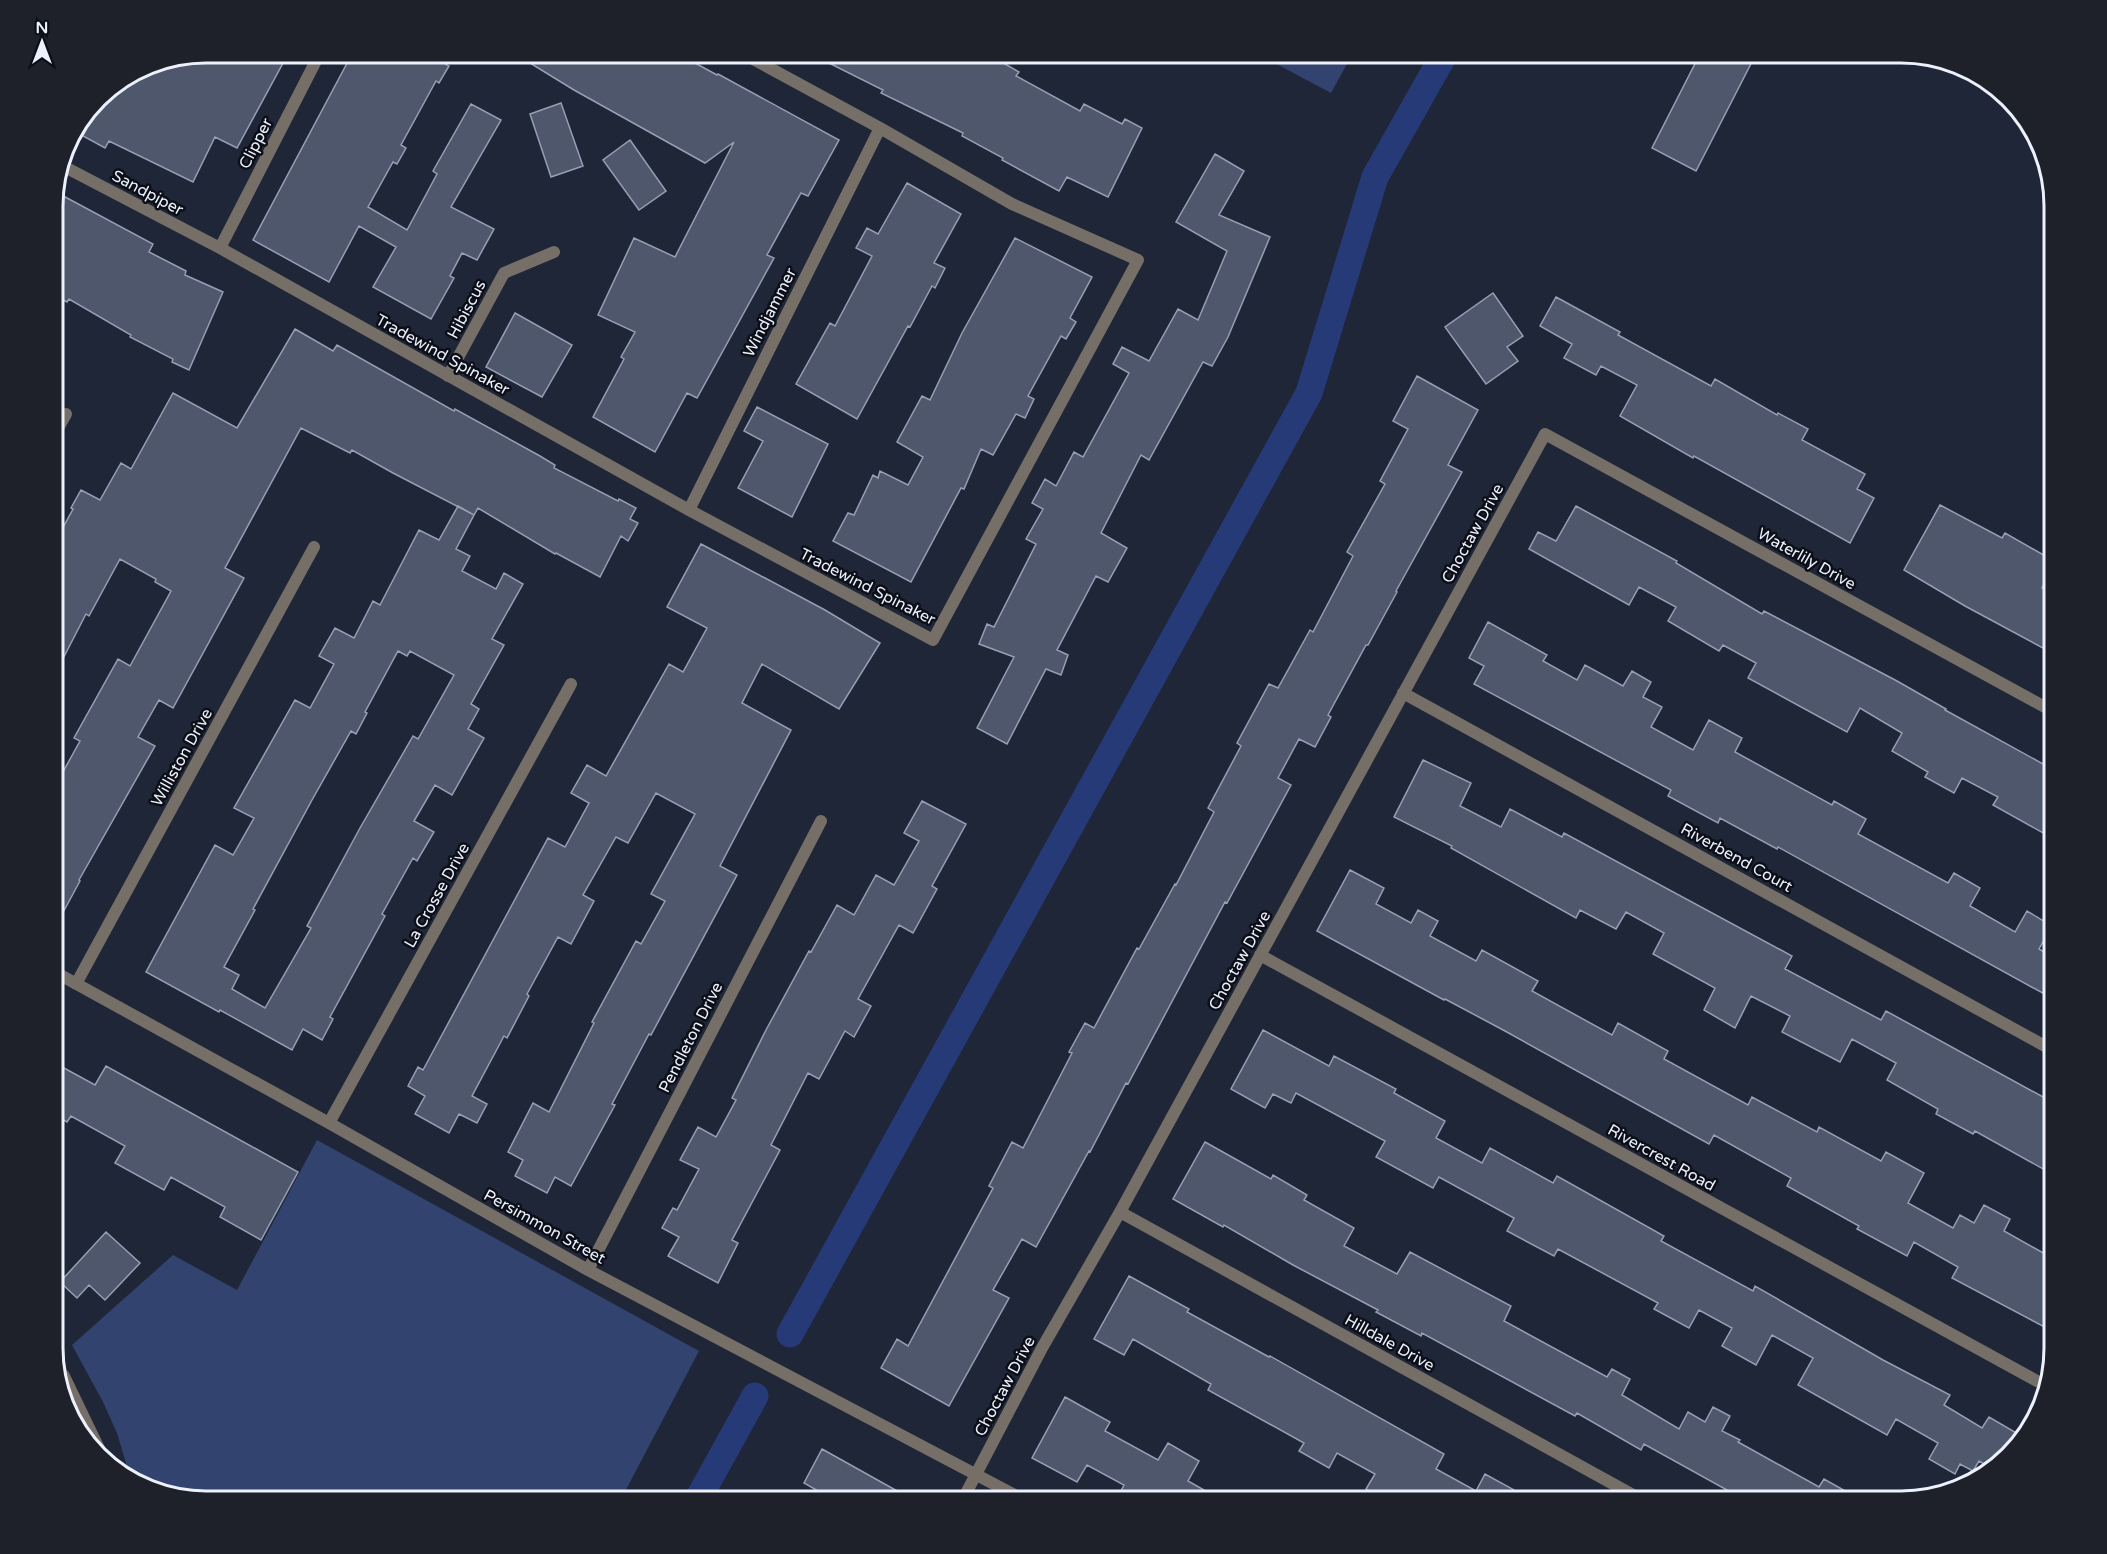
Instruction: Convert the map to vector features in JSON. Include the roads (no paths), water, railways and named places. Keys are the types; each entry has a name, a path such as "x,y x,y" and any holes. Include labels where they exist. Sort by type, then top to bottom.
{"street":[{"name":"Clipper","path":"220,248 314,63"},
{"path":"762,63 880,128"},
{"name":"Tradewind Spinaker","path":"220,248 689,510 933,640 1138,261 1011,204 880,128"},
{"name":"Windjammer","path":"689,510 880,128"},
{"name":"Sandpiper","path":"68,169 220,248"},
{"name":"Hibiscus","path":"448,376 504,273 554,252"},
{"path":"63,419 66,414"},
{"name":"Choctaw Drive","path":"968,1491 1042,1348 1120,1212 1545,434"},
{"name":"Waterlily Drive","path":"1545,434 2044,706"},
{"name":"Williston Drive","path":"76,984 314,547"},
{"name":"La Crosse Drive","path":"329,1123 571,684"},
{"name":"Riverbend Court","path":"1403,693 2044,1045"},
{"name":"Pendleton Drive","path":"588,1270 821,821"},
{"name":"Rivercrest Road","path":"1260,955 2039,1382"},
{"name":"Persimmon Street","path":"63,977 329,1123 588,1270 1006,1491"},
{"name":"Hilldale Drive","path":"1120,1212 1624,1491"},
{"path":"68,1384 91,1433"}],"waterway":[{"path":"790,1334 1309,393 1375,177 1439,63"},
{"path":"703,1491 755,1396"}]}
